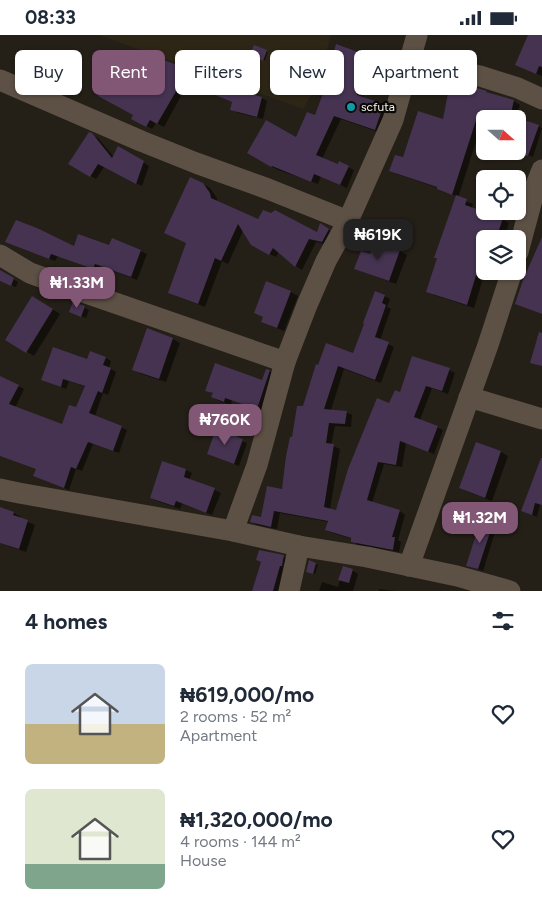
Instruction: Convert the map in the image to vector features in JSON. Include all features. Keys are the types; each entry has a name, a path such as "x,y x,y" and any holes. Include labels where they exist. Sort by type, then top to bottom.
{"street":[{"path":"413,50 417,35"},
{"path":"477,75 518,88 542,99"},
{"path":"0,80 196,163 348,221"},
{"path":"233,531 257,465 285,362 322,270 348,221 394,120 400,95"},
{"path":"525,230 540,181"},
{"path":"0,255 30,273 75,290 285,362"},
{"path":"409,566 488,345 509,280"},
{"path":"469,397 542,419"},
{"path":"0,489 233,531 299,546 367,557 457,576 510,591"},
{"path":"289,591 299,546"}],"shaded area":[{"path":"99,35 331,35 327,50 270,50 270,95 311,95 303,109 260,93 260,50 175,50 175,63 165,59 165,50 140,50"}],"building":[{"path":"528,35 542,35 542,67 539,66 536,74 515,65"},
{"path":"336,44 354,51 354,95 384,104 375,130 334,116 316,155 338,164 339,161 349,166 340,185 314,174 311,182 271,167 247,153 266,120 296,137 307,112 315,115 322,95 344,95 344,50 334,50"},
{"path":"254,45 267,50 263,61 260,60 260,50 252,50"},
{"path":"165,60 175,64 175,93 157,124 150,120 146,127 131,119 133,115 98,96 165,95"},
{"path":"477,88 514,100 512,110 476,110 476,120 452,195 437,189 437,187 389,171 395,155 403,157 418,111 443,119 448,95 477,95"},
{"path":"215,95 254,95 262,97 257,117 230,110 232,102"},
{"path":"526,121 539,125 528,156 526,155"},
{"path":"89,132 92,133 112,158 118,146 144,161 136,184 98,164 90,177 68,164"},
{"path":"190,177 203,183 211,198 258,219 263,210 271,213 275,210 317,232 320,223 329,229 322,242 309,239 295,267 273,248 269,255 251,245 238,224 221,261 215,258 198,304 168,293 186,243 164,233"},
{"path":"456,195 467,199 465,205 476,209 476,220 502,220 499,230 476,230 476,275 467,305 426,292 437,258 434,258"},
{"path":"16,220 74,246 78,234 109,245 112,238 141,250 131,277 95,264 93,269 51,254 49,259 5,242"},
{"path":"542,237 542,314 515,304 523,280 526,280 526,273"},
{"path":"375,241 400,250 389,281 354,269 361,251 370,254"},
{"path":"0,270 14,278 11,286 0,281"},
{"path":"266,281 291,291 277,328 261,322 263,317 254,313"},
{"path":"375,291 385,295 382,303 386,305 375,337 389,342 375,380 338,366 324,409 347,411 345,424 329,423 326,443 334,444 324,507 336,510 348,469 377,398 389,403 395,390 400,392 412,356 450,368 442,391 426,386 414,417 438,426 428,452 400,441 396,465 378,462 367,500 400,510 392,537 395,537 393,550 351,542 351,538 325,530 328,521 274,511 271,527 250,522 252,515 261,517 267,486 282,489 286,456 290,437 292,437 297,406 303,406 316,364 318,365 326,343 353,353"},
{"path":"32,296 53,309 26,353 5,340"},
{"path":"73,302 85,306 81,317 69,312"},
{"path":"147,328 173,338 159,379 132,370"},
{"path":"539,332 542,333 542,366 530,363"},
{"path":"53,347 87,359 90,351 106,357 103,365 111,368 102,393 98,391 89,413 122,426 113,451 88,442 76,469 71,467 64,488 33,476 36,469 0,456 0,376 19,385 9,404 62,424 69,405 76,407 85,386 63,379 61,387 41,380"},
{"path":"215,363 262,380 266,369 270,370 257,409 225,398 224,402 211,397 213,393 205,391"},
{"path":"216,429 243,439 234,464 207,454"},
{"path":"476,442 501,451 485,498 459,488"},
{"path":"541,458 542,505 535,503 532,515 521,511"},
{"path":"162,461 186,469 184,477 215,488 206,513 176,501 174,506 150,498"},
{"path":"0,507 14,512 13,515 28,520 19,549 0,543"},
{"path":"481,519 493,523 478,569 466,566"},
{"path":"259,550 284,555 273,591 252,591 261,562 256,560"},
{"path":"309,560 316,563 313,574 306,572"},
{"path":"343,566 353,569 349,583 338,580"}],"place":[{"name":"scfuta","path":"351,107"}]}
